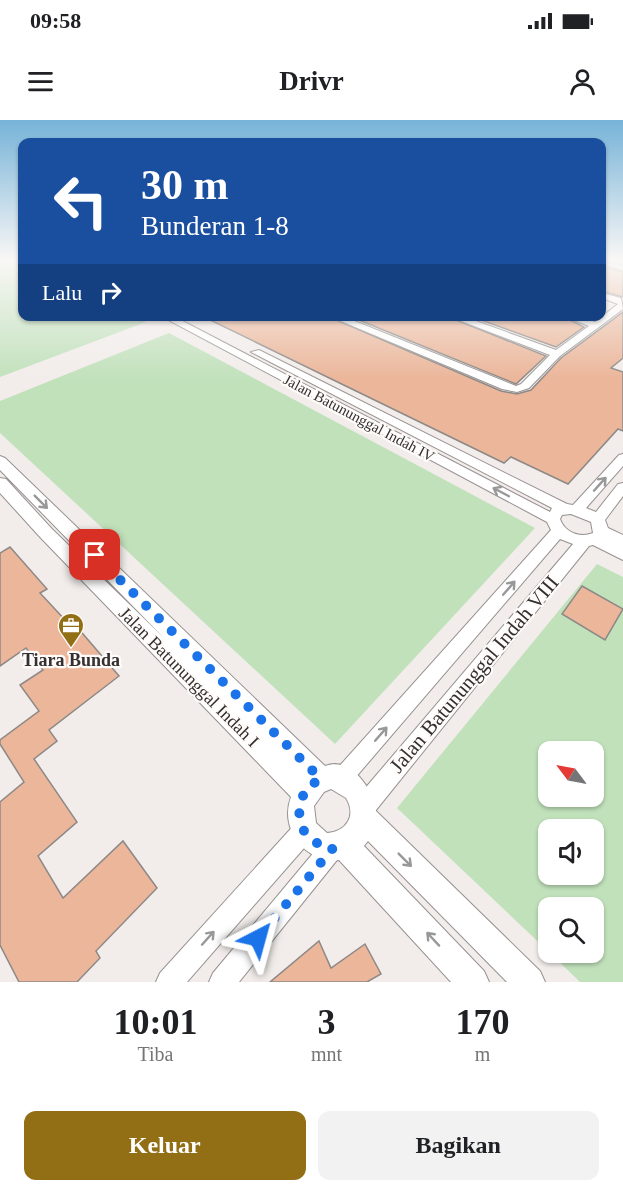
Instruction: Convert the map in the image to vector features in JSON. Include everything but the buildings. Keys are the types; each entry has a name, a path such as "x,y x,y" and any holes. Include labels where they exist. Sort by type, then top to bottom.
{"street":[{"path":"606,317 623,305"},
{"name":"Jalan Batununggal Indah IV","path":"182,321 556,525 570,538 594,533"},
{"name":"Jalan Batununggal Indah IV","path":"183,321 313,381 571,509 594,533"},
{"path":"345,321 506,387 517,389 525,386 557,354 601,321"},
{"path":"466,321 557,354"},
{"path":"583,321 595,325"},
{"path":"300,387 313,381"},
{"path":"571,509 623,458"},
{"name":"Jalan Batununggal Indah I","path":"0,461 322,783"},
{"name":"Jalan Batununggal Indah I","path":"0,483 46,533 322,783"},
{"name":"Jalan Batununggal Indah VIII","path":"364,813 594,533 623,488"},
{"name":"Jalan Batununggal Indah VIII","path":"322,783 556,525 557,513 571,509"},
{"path":"594,533 623,542"},
{"path":"594,533 623,554"},
{"path":"473,982 339,846 317,843 304,831 299,812 322,783 356,789 364,813 529,982"},
{"path":"222,982 339,846 357,834 364,813"},
{"path":"169,982 304,831"}],"green space":[{"path":"0,299 18,299 18,321 146,322 0,377"},
{"path":"169,333 535,528 335,744 0,433 0,401"},
{"path":"597,564 623,577 623,982 580,982 560,963 604,963 604,897 538,897 538,942 397,808"}],"place":[{"name":"Tiara Bunda","path":"71,649"}],"route":[{"path":"95,555 320,778 304,792 299,812 304,831 317,843 333,848 258,938"}]}
